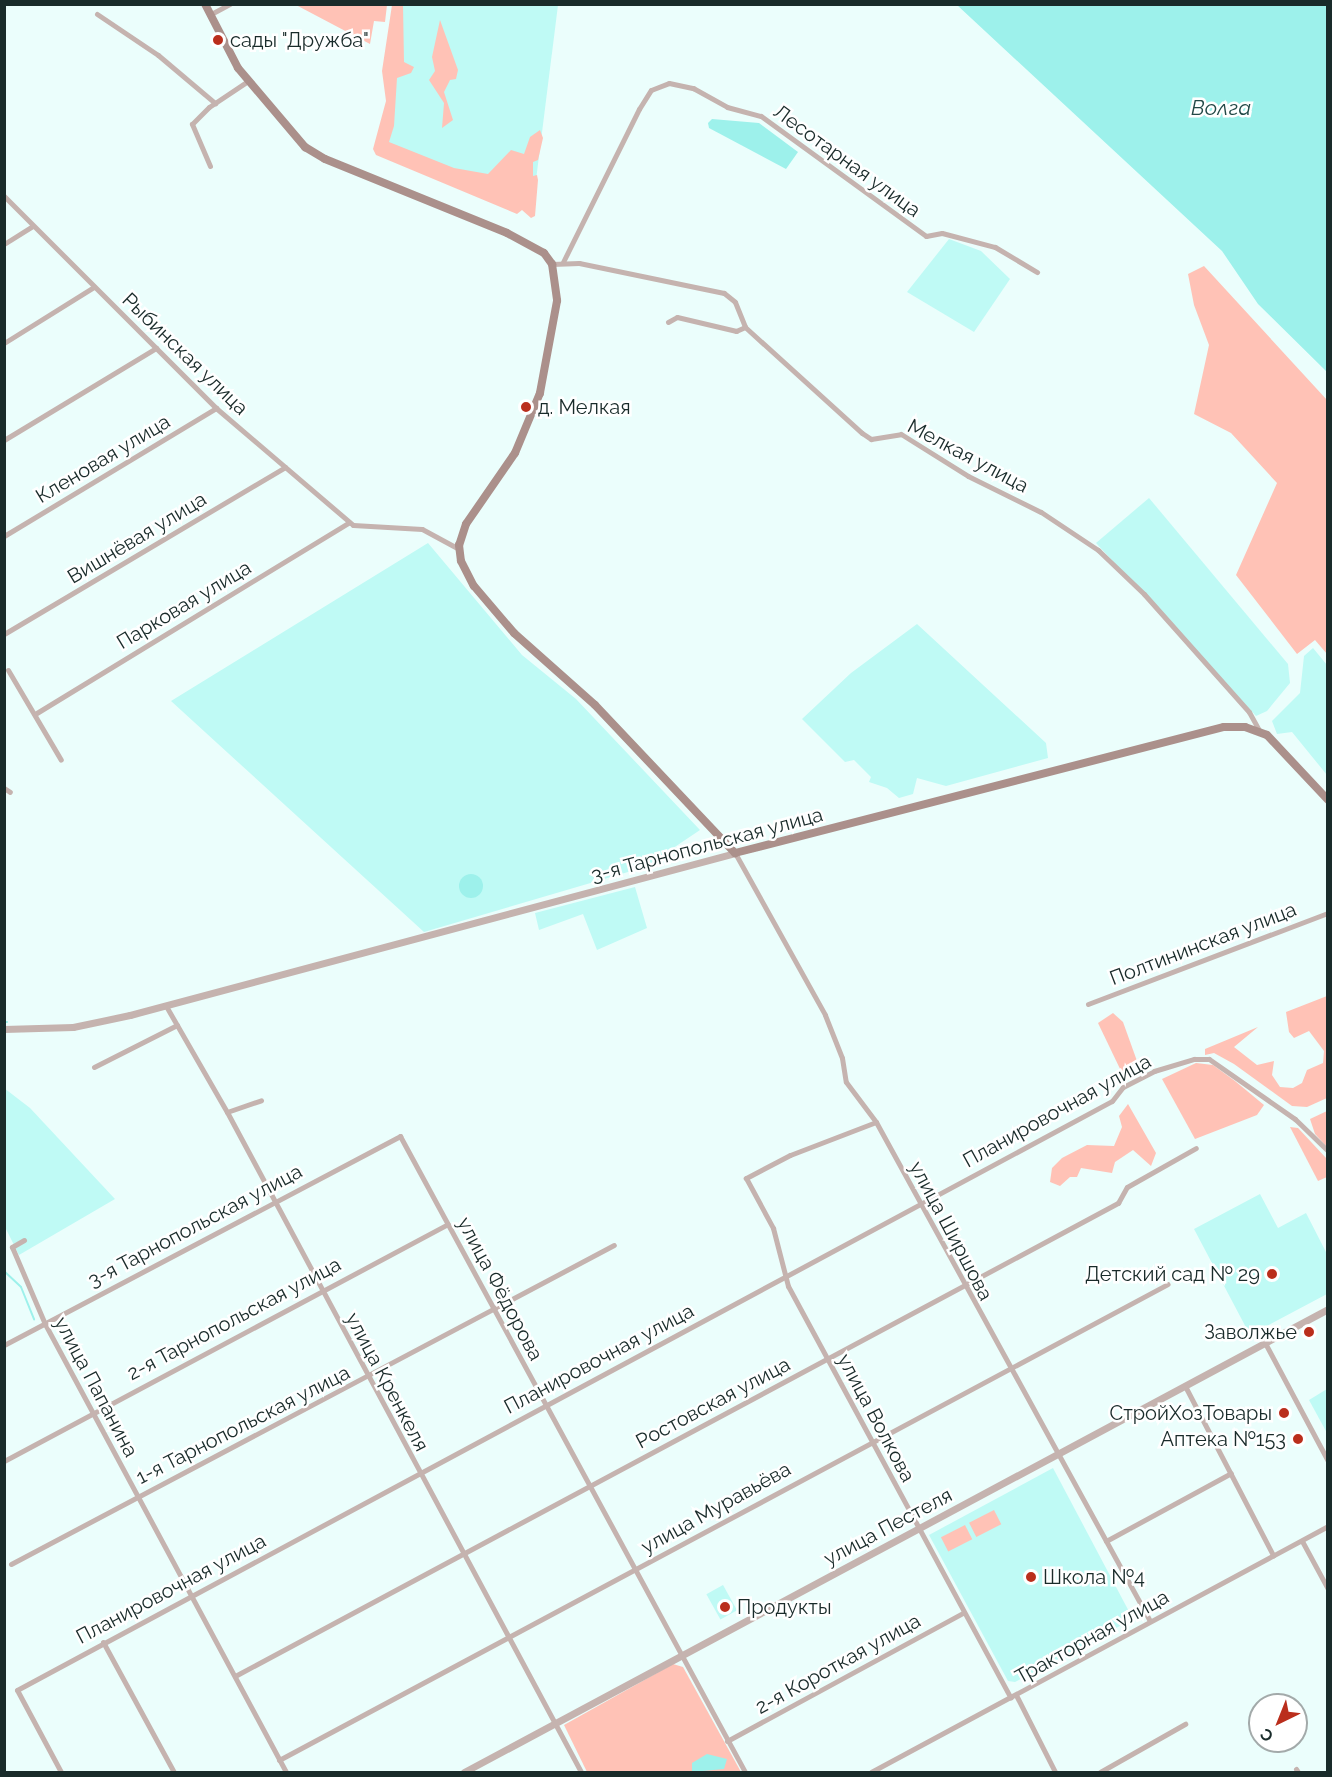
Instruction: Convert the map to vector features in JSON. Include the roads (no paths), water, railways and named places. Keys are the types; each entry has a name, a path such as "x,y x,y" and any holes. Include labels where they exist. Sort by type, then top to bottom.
{"main road":[{"path":"205,4 248,81 293,136 315,153 507,233 544,253 552,264 557,301 533,416 503,474 466,524 459,549 474,586 514,633 595,705 735,853"},
{"name":"3-я Тарнопольская улица","path":"735,853 1213,729 1233,726 1258,730"},
{"path":"1258,730 1282,749 1328,800"}],"street":[{"path":"211,14 230,4"},
{"path":"97,14 165,61 215,103"},
{"path":"210,166 192,124 215,103 248,81"},
{"name":"Лесотарная улица","path":"563,262 639,109 651,90 669,83 693,88 728,107 761,116 926,236 942,233 995,247 1037,272"},
{"name":"Рыбинская улица","path":"4,196 216,408 351,524"},
{"path":"4,244 33,226"},
{"path":"552,264 563,262"},
{"name":"Мелкая улица","path":"563,262 724,293 735,302 745,327 871,439 901,434 968,476 1041,512 1098,550 1151,602 1249,712 1258,730"},
{"path":"4,343 94,287"},
{"path":"668,322 677,317 736,331 745,327"},
{"path":"4,440 156,348"},
{"name":"Кленовая улица","path":"4,536 216,408"},
{"name":"Вишнёвая улица","path":"4,634 285,467"},
{"path":"351,524 422,529 459,549"},
{"name":"Парковая улица","path":"35,714 351,524"},
{"path":"8,670 61,760"},
{"name":"3-я Тарнопольская улица","path":"4,1029 73,1027 166,1006 735,853"},
{"name":"улица Ширшова","path":"735,853 825,1015 842,1058 846,1082 876,1122 1008,1368 1150,1621"},
{"name":"Полтининская улица","path":"1088,1004 1328,913"},
{"name":"улица Кренкеля","path":"166,1006 228,1112 274,1204 581,1773"},
{"path":"94,1067 177,1025"},
{"name":"Планировочная улица","path":"62,1773 17,1690 1112,1101 1123,1087 1154,1071 1194,1059 1209,1059 1224,1066 1295,1119 1328,1151"},
{"path":"228,1112 261,1100"},
{"name":"улица Волкова","path":"876,1122 789,1155 746,1178 773,1228 788,1286 963,1613 1013,1696 1055,1773"},
{"name":"3-я Тарнопольская улица","path":"4,1345 400,1136"},
{"name":"улица Фёдорова","path":"400,1136 745,1773"},
{"name":"Ростовская улица","path":"235,1676 1118,1203 1127,1187 1196,1148"},
{"name":"2-я Тарнопольская улица","path":"4,1461 320,1289 448,1224"},
{"name":"улица Папанина","path":"24,1240 12,1247 45,1324 286,1773"},
{"name":"1-я Тарнопольская улица","path":"11,1564 614,1245"},
{"name":"улица Муравьёва","path":"279,1760 871,1440 1168,1284"},
{"name":"улица Пестеля","path":"464,1773 1328,1309"},
{"path":"1265,1342 1328,1461"},
{"path":"1185,1386 1274,1555"},
{"path":"1106,1541 1231,1473"},
{"name":"Тракторная улица","path":"871,1773 1328,1526"},
{"path":"1302,1540 1328,1589"},
{"name":"2-я Короткая улица","path":"727,1741 963,1613"},
{"path":"103,1642 174,1773"},
{"path":"1100,1773 1185,1724"}],"water":[{"name":"Волга","path":"957,5 1327,5 1327,372 1258,304 1222,251"},
{"path":"712,119 759,123 798,152 786,169 709,128 708,123"},
{"path":"471,874 479,878 483,886 479,894 471,898 463,894 459,886 463,878"},
{"path":"707,1754 727,1759 724,1769 692,1772 692,1763"}],"waterway":[{"path":"4,1271 21,1287 34,1319"}],"place":[{"name":"сады \"Дружба\"","path":"218,40"},
{"name":"д. Мелкая","path":"526,407"},
{"name":"Детский сад № 29","path":"1272,1274"},
{"name":"Заволжье","path":"1309,1332"},
{"name":"СтройХозТовары","path":"1284,1413"},
{"name":"Аптека №153","path":"1298,1439"},
{"name":"Школа №4","path":"1031,1577"},
{"name":"Продукты","path":"725,1607"}]}
